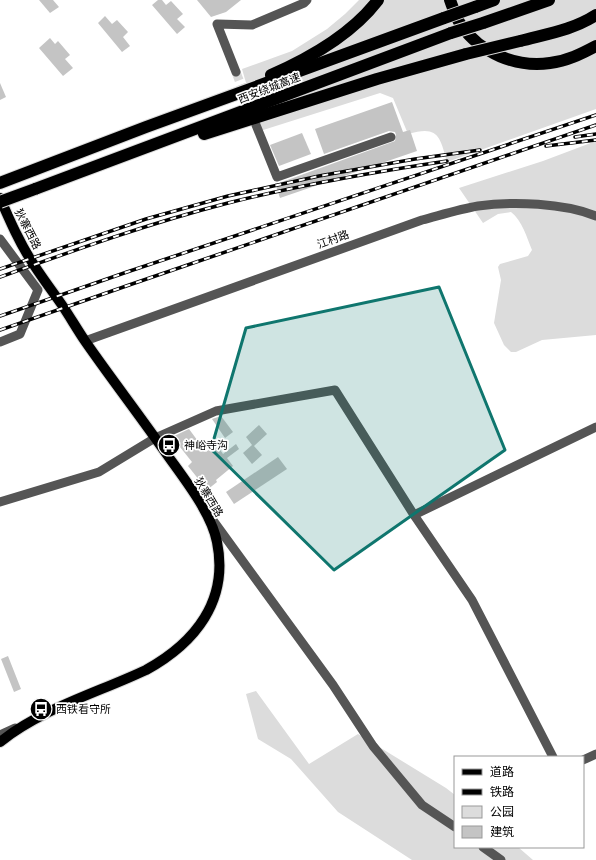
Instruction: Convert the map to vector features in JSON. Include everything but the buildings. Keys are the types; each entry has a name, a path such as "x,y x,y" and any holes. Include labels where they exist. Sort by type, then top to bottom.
{"highway":[{"path":"197,108 276,73 310,55 351,27 378,0"},
{"path":"450,0 461,25 469,35 489,51 511,60 536,64 549,64 571,58 596,46"},
{"name":"西安绕城高速","path":"0,183 197,108 301,72 494,0"},
{"name":"西安绕城高速","path":"0,202 451,34 549,0"},
{"path":"99,166 377,79 466,54 565,30 596,15"}],"main road":[{"name":"狄寨西路","path":"0,198 28,255 85,341 193,493 212,527 217,543 218,555 218,575 215,596 202,624 187,641 159,663 31,721 0,742"}],"street":[{"path":"236,72 217,24 252,25 304,3 307,0"},
{"path":"256,125 277,177 391,137"},
{"name":"江村路","path":"85,341 422,220 479,206 529,204 584,211 596,216"},
{"path":"0,239 38,290 20,334 0,342"},
{"path":"0,502 99,472 155,438 216,411 335,390 414,515 472,600 552,756"},
{"path":"414,515 596,427"},
{"path":"193,493 333,685 373,746 422,804 454,827"},
{"path":"0,735 31,721"},
{"path":"584,760 596,754"},
{"path":"484,848 501,860"}],"highlighted area":[{"path":"439,287 505,450 334,570 211,449 246,328"}],"green space":[{"path":"359,0 596,0 596,109 447,162 442,145 436,135 432,132 426,131 408,134 393,98 380,93 260,131 242,69 292,51 327,29"},
{"path":"596,141 596,335 542,340 516,352 511,352 504,345 494,323 501,280 498,267 500,264 528,256 532,250 521,224 515,215 511,212 498,214 483,223 459,188 543,161"},
{"path":"256,691 309,764 358,734 446,788 454,794 454,848 519,848 533,860 412,860 338,812 291,759 258,739 246,694"}],"tunnel":[{"path":"236,72 252,115"}],"railway":[{"path":"0,316 596,115"},
{"path":"0,330 596,125"},
{"path":"575,137 596,134"},
{"path":"546,146 596,140"},
{"path":"0,269 146,219 228,196 319,176 415,159 480,150"},
{"path":"0,277 141,228 228,203 337,179 447,161"}],"place":[{"name":"神峪寺沟","path":"169,445"},
{"name":"西铁看守所","path":"41,709"}]}
